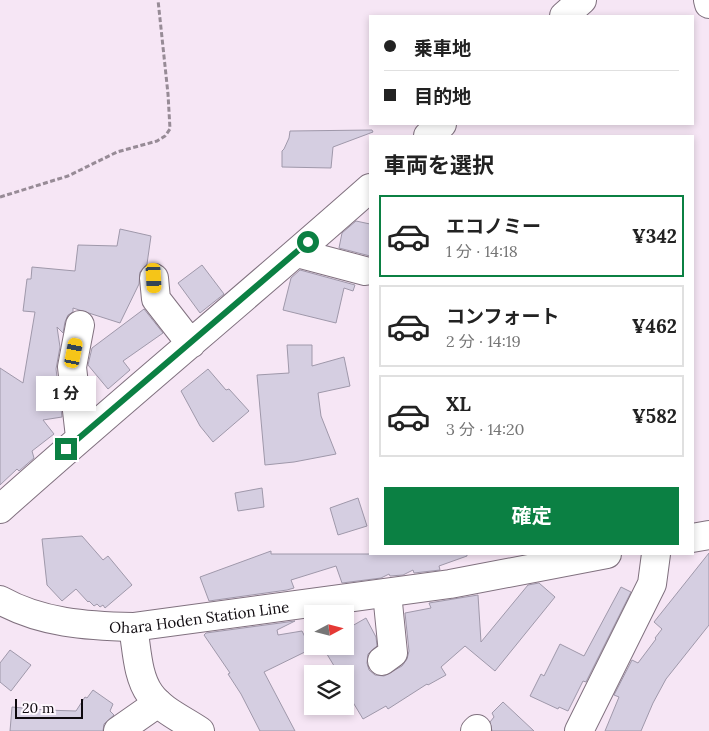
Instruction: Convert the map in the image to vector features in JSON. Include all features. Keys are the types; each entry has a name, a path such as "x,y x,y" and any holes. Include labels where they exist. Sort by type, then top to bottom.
{"street":[{"path":"565,15 582,0"},
{"path":"708,0 709,4"},
{"path":"429,135 441,125"},
{"path":"0,509 80,437 297,253 369,189"},
{"path":"297,253 365,271"},
{"path":"154,278 156,299 191,344"},
{"path":"80,325 72,367 80,437"},
{"path":"694,538 709,535"},
{"name":"Ohara Hoden Station Line","path":"0,600 40,617 64,622 94,626 133,627 450,584 602,555"},
{"path":"579,731 652,584 656,555"},
{"path":"382,661 393,653 387,593"},
{"path":"133,627 141,676 150,694 158,703 200,731"},
{"path":"118,731 158,703"}],"path":[{"path":"0,196 68,176 117,152 157,141 165,136 170,129 170,120 158,0"}],"building":[{"path":"372,130 373,132 333,147 331,168 282,167 282,151 289,138 290,131"},
{"path":"356,221 369,224 369,256 339,248 342,233"},
{"path":"120,229 151,236 147,264 140,272 139,284 120,323 73,308 73,312 68,315 65,322 63,333 57,327 60,347 56,369 62,417 43,420 54,434 32,451 34,458 19,471 17,469 0,485 0,368 23,383 35,312 23,311 27,279 31,279 32,267 75,271 78,245 117,246"},
{"path":"202,265 224,294 200,313 178,283"},
{"path":"300,270 355,285 353,291 344,288 336,323 283,310 291,278"},
{"path":"144,309 163,333 123,361 130,370 108,389 88,365 92,348"},
{"path":"287,345 312,345 312,366 344,357 350,386 318,393 321,416 336,454 265,465 257,375 289,373"},
{"path":"208,369 226,390 229,389 249,411 213,442 200,426 181,391"},
{"path":"262,488 264,507 238,511 235,493"},
{"path":"358,498 367,526 338,535 330,508"},
{"path":"82,536 103,560 108,556 132,585 105,608 103,605 100,607 97,604 94,606 76,589 62,601 47,585 42,539"},
{"path":"271,551 271,554 467,555 439,566 440,570 414,573 413,570 403,575 390,576 389,574 381,578 342,583 336,566 291,580 294,588 287,590 209,601 200,577"},
{"path":"709,553 709,625 666,679 641,731 605,731 619,697 614,695 632,660 638,663 662,629 654,622"},
{"path":"539,583 555,597 495,671 465,646 441,667 446,675 427,684 388,709 386,706 363,719 354,704 354,665 334,665 327,655 354,655 354,625 366,618 376,637 377,646 368,654 367,663 369,670 375,675 384,676 402,666 407,659 409,651 405,613 431,608 429,603 478,595 481,642 528,585"},
{"path":"621,587 631,592 586,682 583,681 568,711 559,707 558,709 530,696 541,674 544,676 560,644 584,656"},
{"path":"295,621 277,630 278,635 302,631 304,635 304,652 264,672 295,731 260,731 241,694 228,674 230,673 204,635 206,633"},
{"path":"10,650 31,665 11,691 0,682 0,663"},
{"path":"93,690 113,704 110,711 114,715 104,724 103,731 10,731 12,707 76,711 85,697 87,698"},
{"path":"503,702 534,731 492,731 490,722 494,717 492,713"}],"route":[{"path":"66,449 308,242"}]}
